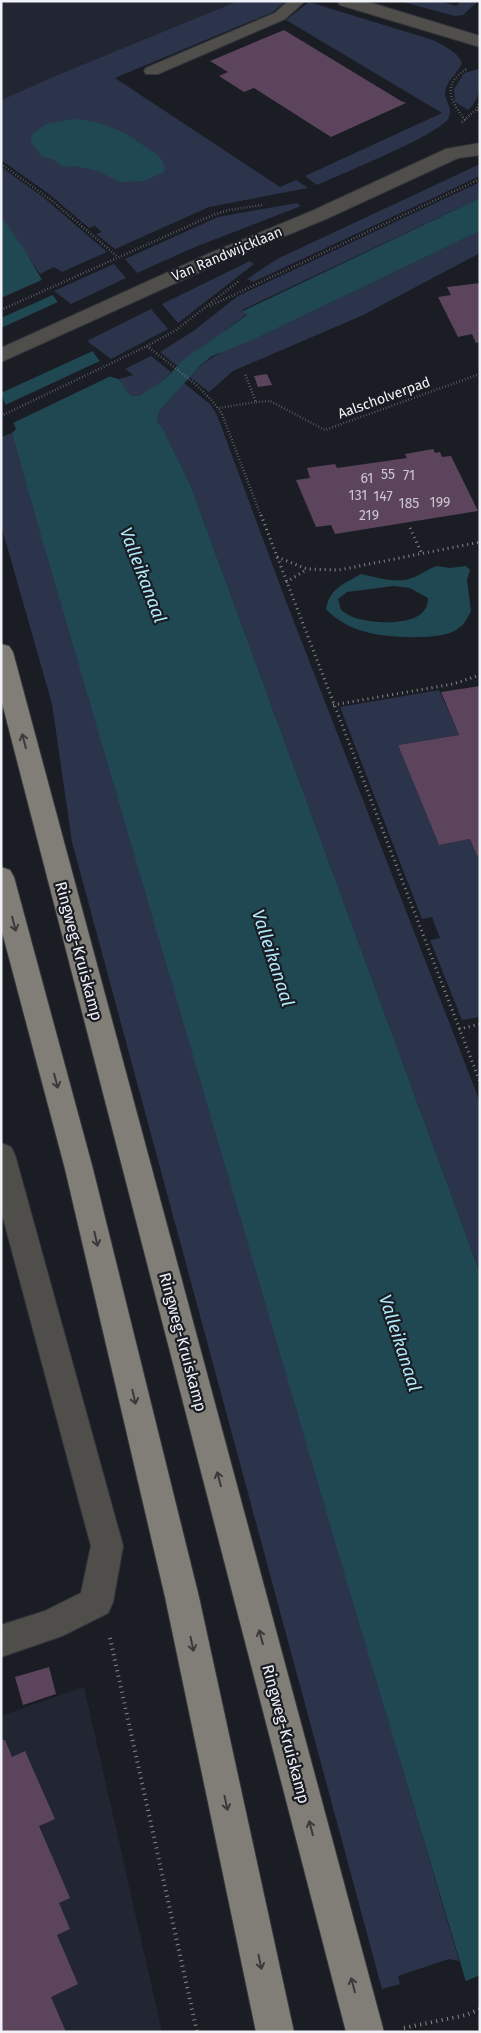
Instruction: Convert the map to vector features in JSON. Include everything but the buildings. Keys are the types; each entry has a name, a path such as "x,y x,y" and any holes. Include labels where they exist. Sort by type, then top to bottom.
{"main road":[{"name":"Ringweg-Kruiskamp","path":"1,652 365,2032"},
{"path":"1,877 79,1169 179,1587 275,2032"}],"street":[{"path":"346,1 476,36"},
{"name":"Van Randwijcklaan","path":"453,153 463,139 480,131"},
{"name":"Van Randwijcklaan","path":"1,356 215,258 319,216 453,153 480,149"},
{"path":"1,1155 107,1546 96,1602 75,1615 44,1628 1,1641"}],"lane":[{"path":"152,71 280,16 298,1"}],"path":[{"path":"471,66 454,79 450,90 450,98 464,120 477,109 480,102"},
{"path":"477,109 480,112"},
{"path":"1,164 51,200 118,257"},
{"path":"3,415 147,346 176,330 205,308 480,179"},
{"path":"1,310 52,287"},
{"path":"147,346 219,408 480,1082"},
{"path":"219,408 256,402 244,374"},
{"name":"Aalscholverpad","path":"256,402 270,401 325,430 480,374"},
{"path":"480,486 480,492"},
{"path":"410,528 422,554"},
{"path":"276,557 307,569 339,570 480,542"},
{"path":"286,582 307,569"},
{"path":"333,705 453,684 480,675"},
{"path":"458,1028 480,1024"},
{"path":"96,1602 111,1639 197,2032"},
{"path":"397,2030 466,2015 480,2009"}],"shaded area":[{"path":"1,1 238,1 1,100"},
{"path":"238,1 286,1 273,12 115,78 280,187 296,180 308,188 209,207 115,249 96,234 102,232 95,226 89,228 49,194 1,160 1,100"},
{"path":"440,1 456,6 461,1 477,2 463,15 455,16 403,2"},
{"path":"309,2 433,40 454,52 462,63 446,88 445,96 450,109 450,115 440,126 408,144 317,185 305,176 442,113 286,20"},
{"path":"479,69 479,91 475,101 468,110 455,102 454,89 464,73"},
{"path":"480,164 480,176 253,282 247,279 277,259"},
{"path":"1,167 43,197 107,252 62,272 54,267 40,274 1,216"},
{"path":"480,182 480,198 242,310 247,314 177,366 160,352 192,332 238,296"},
{"path":"297,203 301,206 195,247 137,273 125,259 218,217"},
{"path":"480,231 480,253 361,316 233,371 209,392 190,377 204,363 220,353 255,339"},
{"path":"250,261 254,264 178,323 162,304"},
{"path":"114,264 126,278 71,304 54,291"},
{"path":"151,309 168,329 111,359 87,341"},
{"path":"151,356 171,372 158,385 142,396 129,394 119,379 133,375 125,369"},
{"path":"184,383 211,405 217,415 284,596 480,1102 480,1273 190,484 162,427 157,422 159,412"},
{"path":"12,433 459,1961 449,1959 398,1976 400,1984 382,1989 72,842 52,704 1,525 1,437"},
{"path":"439,690 459,735 398,745 439,845 470,839 477,856 480,855 480,1017 462,1020 430,940 440,938 432,917 422,919 340,707"},
{"path":"84,1687 162,2032 1,2032 1,1716"}],"water":[{"path":"75,119 103,124 128,135 161,159 164,172 144,181 120,182 98,171 76,166 63,167 52,159 41,156 31,141 31,135 46,124"},
{"name":"Valleikanaal","path":"480,198 480,231 255,339 212,356 201,365 159,412 157,422 162,427 190,484 480,1273 480,2029 341,1562 38,525 12,433 16,429 1,394 1,216 24,249 42,280 111,377 119,379 127,392 132,396 140,396 165,379 183,360 247,315 243,311"},
{"path":"466,566 470,570 467,580 471,611 463,624 447,634 423,637 397,637 371,633 358,630 336,618 326,609 334,591 361,574 386,579 406,580 433,567 450,568","holes":["394,586 410,588 428,598 426,608 420,615 399,622 375,622 355,618 341,610 338,599 347,592"]}],"pier":[{"path":"44,279 55,294 1,318 1,298"},
{"path":"60,301 61,303 59,304 95,350 1,393 1,328"},
{"path":"102,360 113,375 11,424 3,406"},
{"path":"480,1975 480,2031 477,2029 464,1982"}]}
